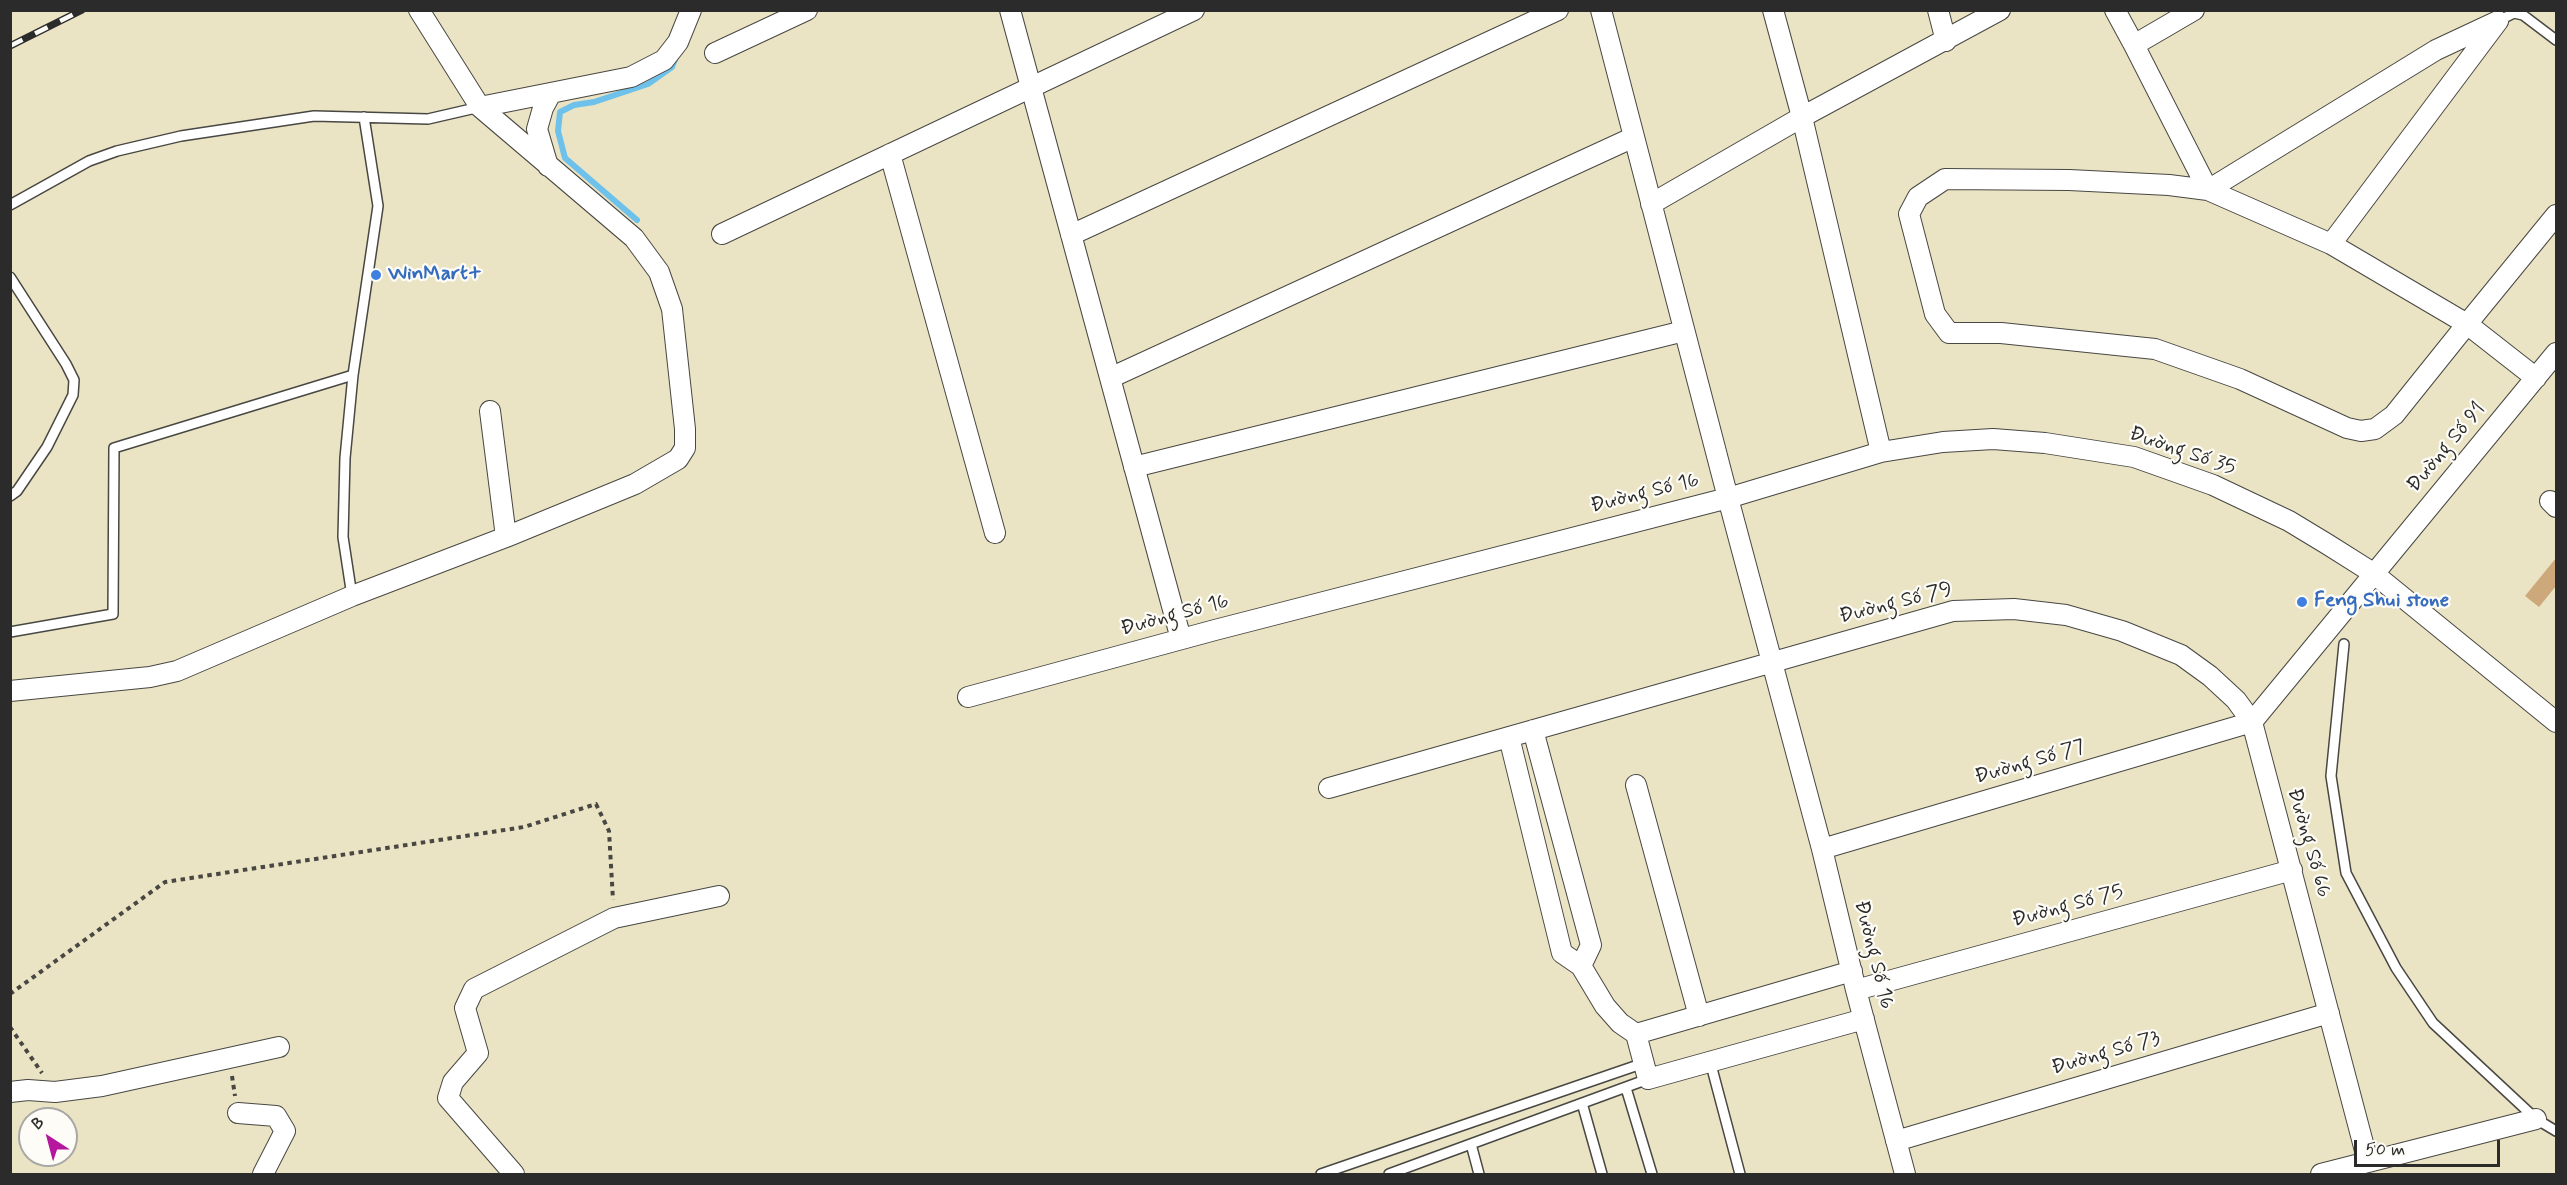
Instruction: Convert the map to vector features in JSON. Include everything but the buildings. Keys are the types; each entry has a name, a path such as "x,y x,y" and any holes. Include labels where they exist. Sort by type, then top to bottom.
{"street":[{"path":"10,691 150,677 177,671 352,596 636,484 678,459 684,448 685,429 672,309 659,272 634,238 480,107 419,10"},
{"path":"480,107 550,95 631,77 664,60 678,42 691,10"},
{"path":"715,53 807,10"},
{"path":"1010,10 1181,639"},
{"path":"722,234 1194,10"},
{"path":"1071,235 1558,10"},
{"path":"1601,10 1728,498"},
{"path":"1773,10 1802,117 1881,452"},
{"path":"1938,10 1946,41"},
{"path":"1651,204 1802,117 2000,10"},
{"path":"2115,10 2208,190"},
{"path":"2134,45 2194,10"},
{"path":"2208,190 2436,50 2498,21"},
{"path":"2331,244 2498,21"},
{"path":"549,167 537,129 543,108 550,95"},
{"path":"1110,378 1634,137"},
{"path":"890,154 995,534"},
{"path":"2536,378 2467,324 2331,244 2208,190 2169,185 2069,180 1946,179 1918,197 1909,214 1935,314 1949,333 2001,333 2155,349 2240,379 2347,428 2361,431 2375,429 2394,414 2467,324 2556,215"},
{"path":"1134,467 1684,331"},
{"name":"Đường Số 91","path":"2373,573 2556,353"},
{"path":"490,411 506,537"},
{"name":"Đường Số 35","path":"1728,498 1881,452 1943,442 1993,439 2045,443 2134,458 2213,485 2289,520 2373,573 2556,722"},
{"name":"Đường Số 16","path":"968,697 1181,639 1728,498 1822,849 1905,1174"},
{"path":"2252,722 2373,573"},
{"name":"Đường Số 79","path":"1329,788 1953,611 2014,609 2066,615 2122,631 2181,655 2210,676 2236,700 2252,722"},
{"name":"Đường Số 77","path":"1822,849 2252,722"},
{"name":"Đường Số 66","path":"2252,722 2368,1162"},
{"path":"1533,730 1591,945 1581,966"},
{"path":"1509,737 1562,953 1581,966 1605,1006 1620,1023 1636,1034 1646,1071 1710,1061 1864,1018"},
{"path":"1636,785 1699,1016"},
{"name":"Đường Số 75","path":"1636,1034 1699,1016 1854,981 2292,870"},
{"path":"514,1174 448,1098 453,1082 478,1053 465,1008 474,989 614,918 719,896"},
{"name":"Đường Số 73","path":"1896,1141 2329,1013"},
{"path":"10,1092 28,1090 55,1092 102,1086 279,1047"},
{"path":"238,1113 276,1116 285,1131 263,1174"},
{"path":"2321,1174 2536,1119"}],"lane":[{"path":"2498,21 2514,13 2523,15 2556,40"},
{"path":"10,205 89,161 117,151 192,134 314,116 428,119 480,107"},
{"path":"352,596 343,537 342,510 353,375 378,206 364,117"},
{"path":"10,277 74,380 73,395 47,447 17,491 10,496"},
{"path":"10,632 113,614 114,448 353,375"},
{"path":"2344,644 2331,776 2346,873 2396,968 2433,1023 2536,1119 2556,1131"},
{"path":"1710,1061 1740,1174"},
{"path":"1389,1174 1626,1088 1646,1071"},
{"path":"1321,1174 1646,1071"},
{"path":"1626,1088 1652,1174"},
{"path":"1582,1103 1602,1174"},
{"path":"1471,1144 1479,1174"}],"path":[{"path":"10,994 165,882 524,827 596,804 609,831 614,918"},
{"path":"10,1027 55,1092"},
{"path":"229,1058 238,1113"}],"waterway":[{"path":"637,220 565,158 558,131 560,112 574,105 594,102 648,84 672,67 676,57"}],"railway":[{"path":"10,46 82,10"}],"place":[{"name":"WinMart+","path":"376,275"},
{"name":"Feng Shui stone","path":"2302,602"}]}
